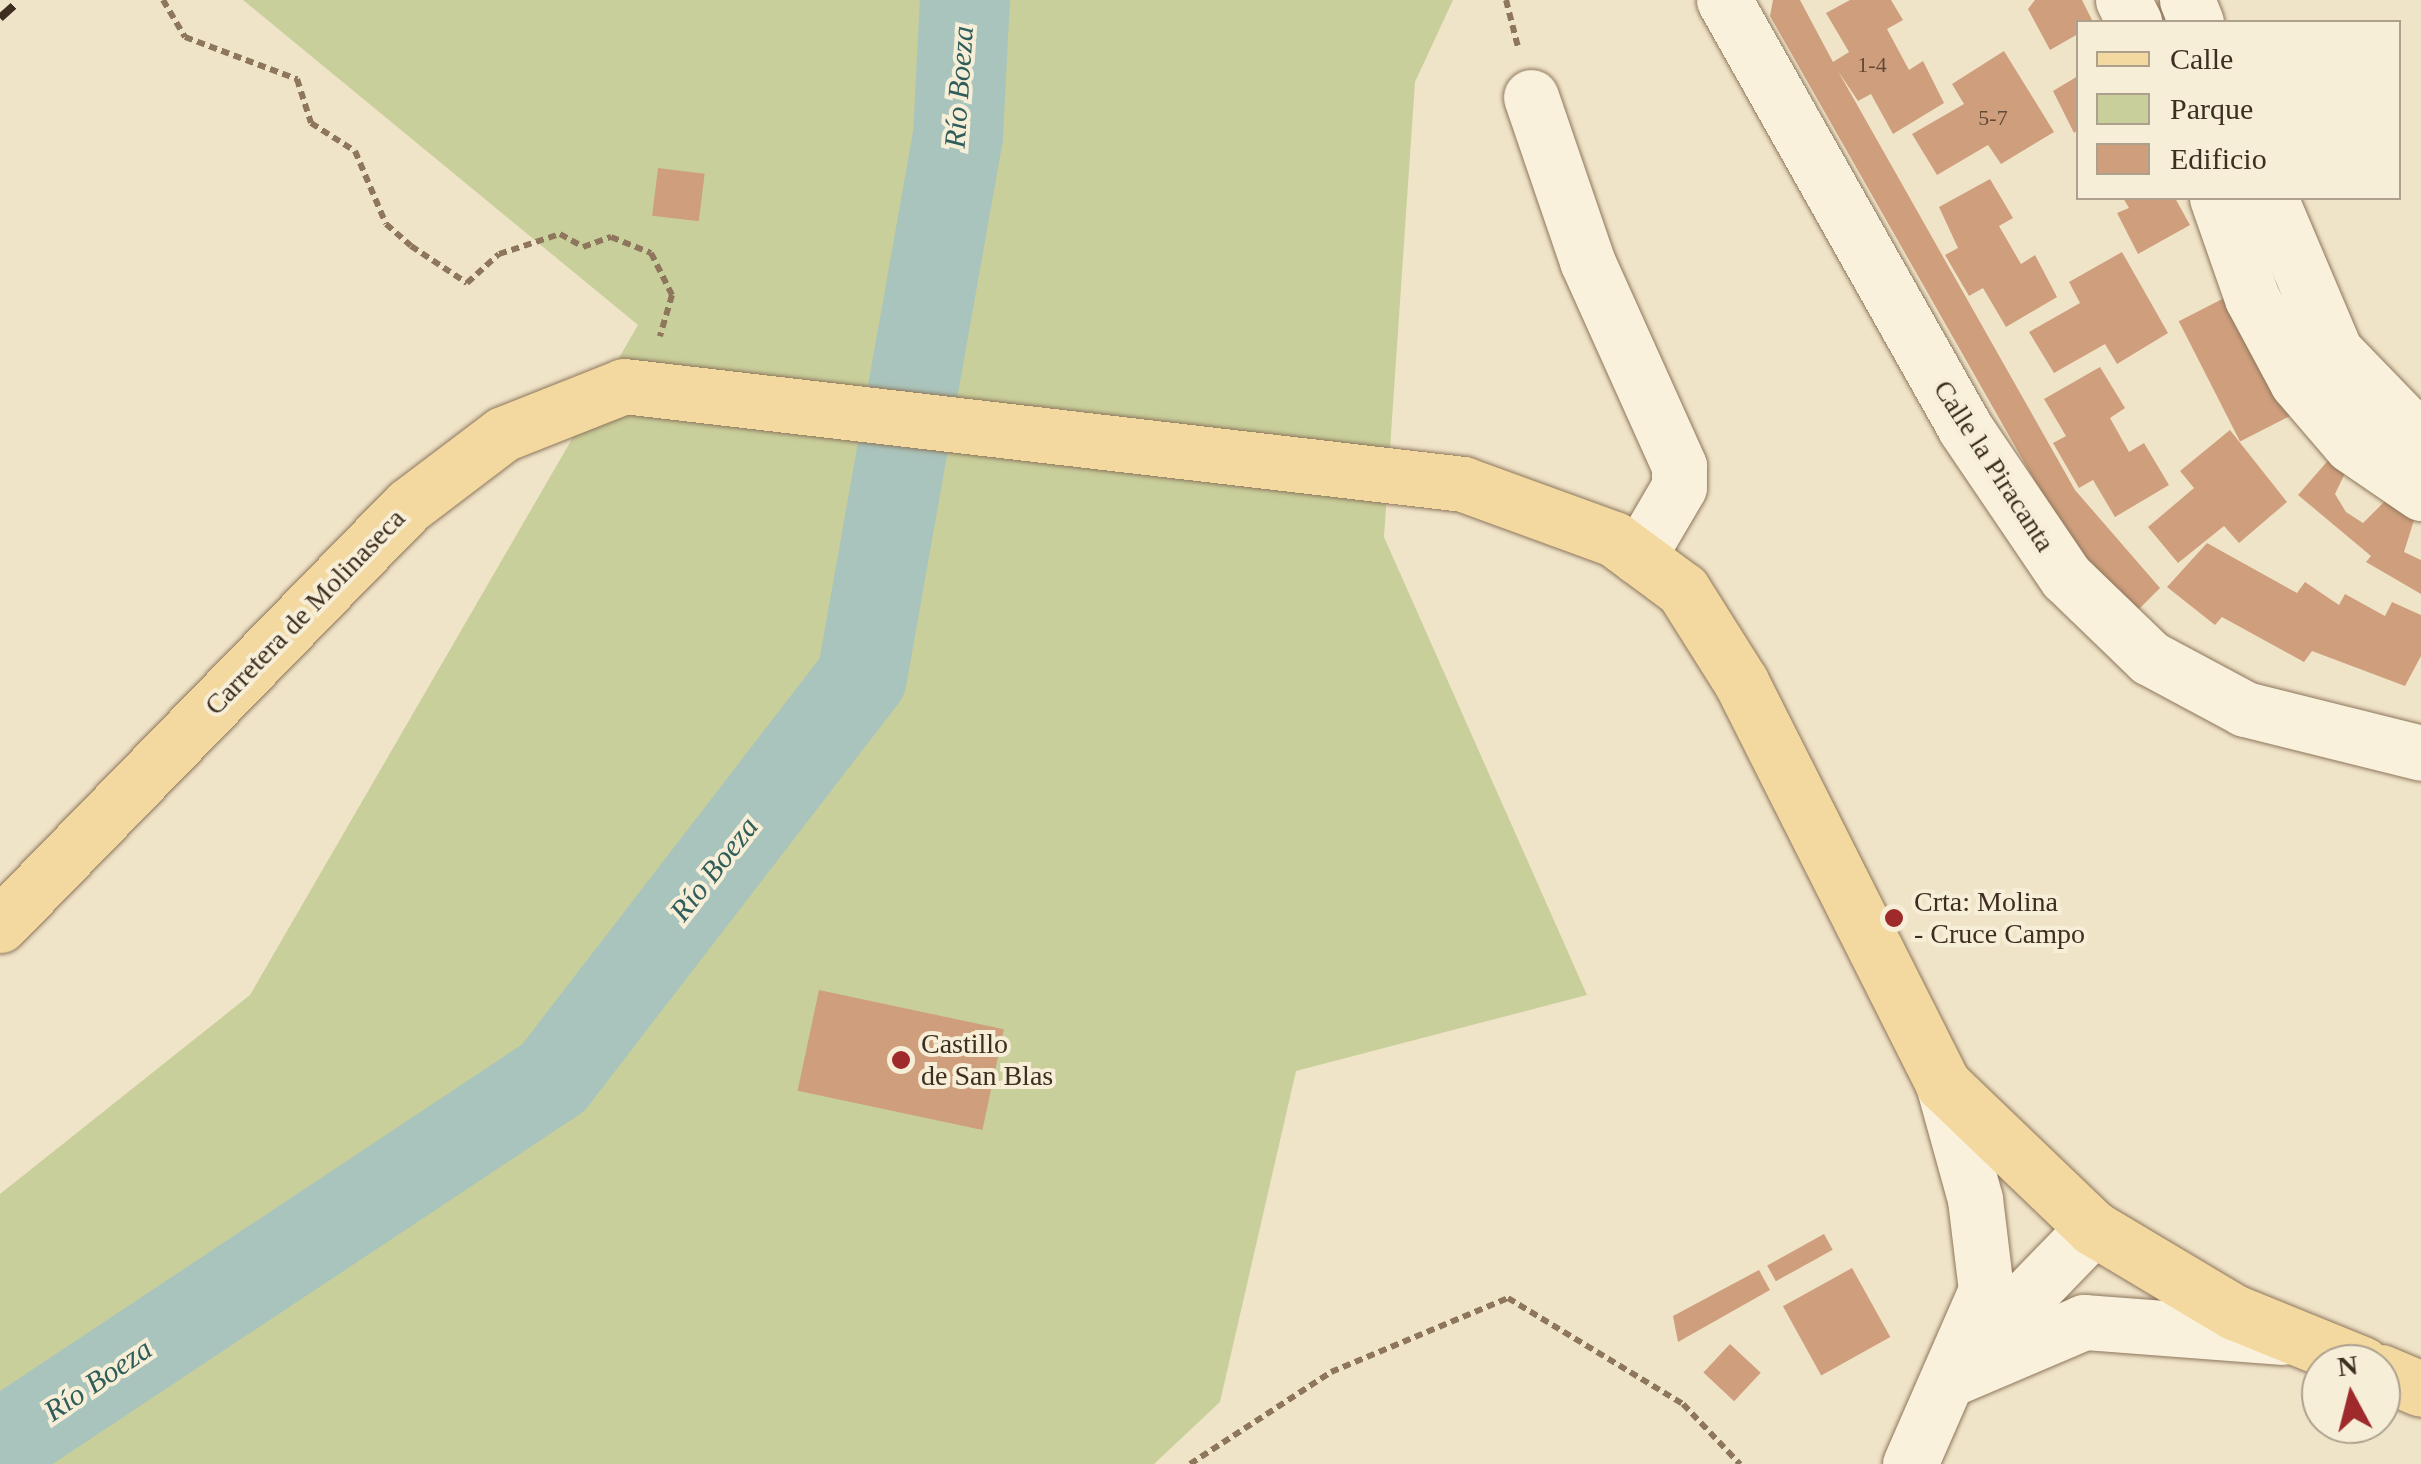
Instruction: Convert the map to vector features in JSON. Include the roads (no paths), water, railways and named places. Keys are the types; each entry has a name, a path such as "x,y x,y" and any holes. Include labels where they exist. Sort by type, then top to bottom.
{"main road":[{"name":"Carretera de Molinaseca","path":"0,925 408,506 503,434 644,386 1464,484 1564,518 1638,557"},
{"path":"1638,557 1682,590 1740,682 1943,1084 2092,1228 2234,1312 2314,1344"}],"street":[{"name":"Calle la Piracanta","path":"1724,0 1964,428 2066,577 2150,658 2245,709 2421,753"},
{"path":"1531,96 1587,262 1679,466 1678,487 1638,557"},
{"path":"2218,200 2252,298 2298,382 2350,444 2421,493"},
{"path":"2271,200 2335,350 2421,440"},
{"path":"1910,1464 1986,1290 1975,1200 1943,1084"},
{"path":"1948,1380 2092,1228"},
{"path":"1948,1380 2084,1322 2304,1340"}],"waterway":[{"name":"Río Boeza","path":"0,1445 553,1078 862,677 958,136 965,0"}],"railway":[{"path":"0,18 20,0"}],"place":[{"name":"Crta: Molina - Cruce Campo","path":"1894,918"},
{"name":"Castillo de San Blas","path":"901,1060"}]}
